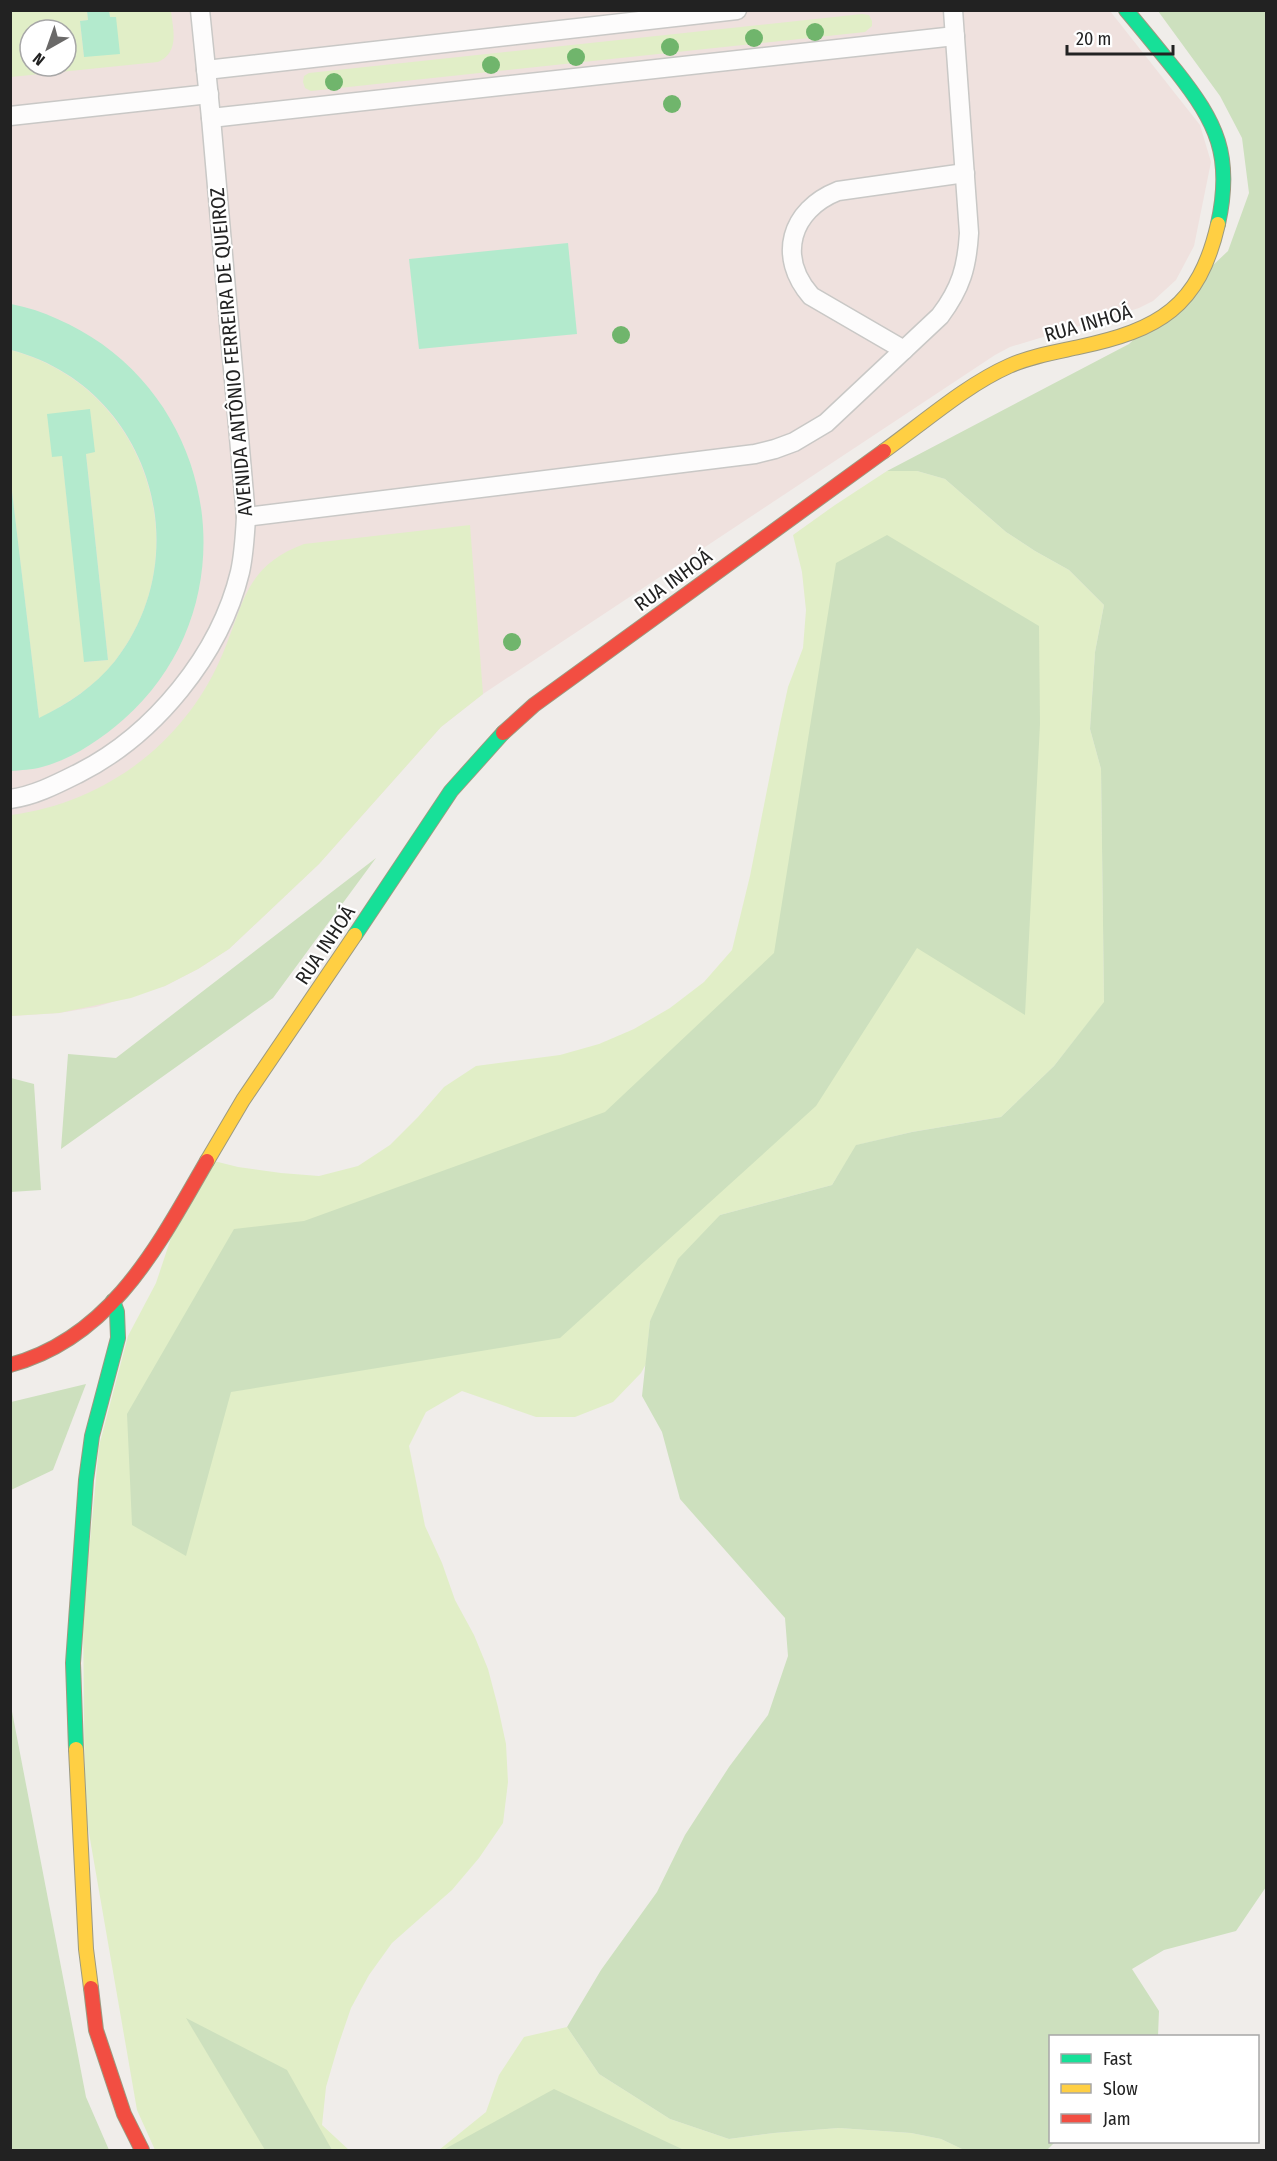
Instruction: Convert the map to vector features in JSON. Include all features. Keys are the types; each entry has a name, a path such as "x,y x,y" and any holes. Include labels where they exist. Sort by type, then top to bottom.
{"street":[{"name":"RUA INHOÁ","path":"10,1365 55,1350 76,1337 136,1276 156,1248 243,1101 451,791 503,731 534,705 979,382 1014,364 1142,329 1178,306 1192,290 1213,252 1224,195 1225,172 1222,150 1205,109 1126,10"},
{"path":"113,1301 118,1338 92,1436 86,1480 73,1663 73,1700 86,1949 96,2030 124,2114 142,2151"}],"lane":[{"name":"AVENIDA ANTÔNIO FERREIRA DE QUEIROZ","path":"10,799 55,785 88,768 134,736 174,697 195,669 213,639 240,572 246,517 212,118 200,10"},
{"path":"206,70 737,10"},
{"path":"246,517 755,454 775,449 811,434 826,423 940,316 962,280 968,257 969,233 953,10"},
{"path":"212,118 955,36"},
{"path":"10,116 209,94"},
{"path":"903,350 811,296 795,272 792,242 796,228 803,215 813,204 838,191 965,173"}],"shaded area":[{"path":"11,11 1110,11 1200,125 1211,162 1194,246 1176,280 1153,301 1139,308 1010,347 995,355 483,694 441,727 319,864 229,949 165,986 96,1007 59,1013 11,1016"}],"green space":[{"path":"11,11 87,11 88,20 80,21 84,57 116,17 109,17 109,11 171,11 174,40 165,58 158,62 78,70 78,18 18,18 18,76 11,77"},
{"path":"87,11 109,11 110,17 116,17 120,54 84,57 80,21 88,20"},
{"path":"1158,11 1266,11 1266,1887 1236,1931 1164,1950 1132,1969 1159,2011 1158,2035 1049,2035 1049,2143 1054,2143 1047,2150 964,2150 941,2139 911,2133 839,2128 729,2139 670,2119 599,2074 567,2027 601,1970 657,1892 685,1835 729,1767 768,1715 788,1656 785,1618 680,1499 662,1432 642,1396 650,1321 678,1259 720,1215 832,1185 856,1145 912,1132 1001,1117 1054,1066 1104,1002 1101,769 1090,729 1095,652 1104,605 1069,570 1006,532 945,479 917,471 887,471 1129,344 1228,251 1249,193 1242,138 1220,96"},
{"path":"869,15 872,21 872,26 865,32 311,91 305,88 303,82 304,76 309,73"},
{"path":"568,243 577,334 419,349 409,259"},
{"path":"11,304 46,314 80,331 102,344 143,381 174,426 194,475 203,527 201,579 187,630 161,677 124,719 85,748 53,764 11,771 11,483 39,718 80,694 115,661 141,617 154,570 156,523 146,477 126,435 97,398 58,369 11,350"},
{"path":"10,350 57,369 96,398 126,435 146,477 155,523 154,571 141,617 115,661 90,687 39,719 11,483","holes":["86,453 108,660 85,662 62,456"]},
{"path":"90,409 95,452 86,454 108,660 84,662 62,456 52,457 47,414"},
{"path":"887,471 917,471 945,479 1006,532 1069,570 1104,605 1095,652 1090,729 1101,769 1104,1003 1054,1066 1001,1117 912,1132 857,1145 832,1185 720,1215 650,1321 646,1364 641,1373 613,1402 575,1417 536,1417 462,1391 426,1412 409,1446 425,1526 442,1563 455,1600 474,1635 488,1669 498,1707 506,1744 508,1782 503,1823 479,1858 452,1890 392,1943 369,1975 351,2008 326,2087 322,2125 349,2150 155,2150 137,2110 85,1810 83,1617 99,1446 128,1336 156,1283 172,1235 214,1161 238,1167 319,1176 358,1166 390,1145 444,1087 476,1066 560,1055 599,1044 634,1029 670,1008 704,982 732,950 750,876 788,687 803,648 806,610 802,572 793,535"},
{"path":"470,525 483,694 441,727 319,864 229,949 165,986 131,998 59,1013 11,1016 11,815 77,798 108,783 136,765 161,743 204,691 220,660 241,606 257,577 268,564 284,553 304,544"},
{"path":"887,535 1039,626 1040,724 1025,1015 917,948 816,1106 560,1338 231,1392 186,1556 132,1525 127,1414 234,1229 304,1221 605,1112 774,953 836,563"},
{"path":"376,858 273,998 61,1149 68,1054 116,1058"},
{"path":"11,1078 34,1084 41,1190 11,1192"},
{"path":"86,1384 53,1470 11,1490 11,1402"},
{"path":"10,1701 86,2097 109,2150 11,2150"},
{"path":"186,2018 287,2070 332,2150 265,2150"},
{"path":"567,2027 599,2074 670,2119 729,2139 839,2128 911,2133 941,2139 964,2150 439,2150 486,2112 499,2075 524,2037"},
{"path":"554,2089 684,2150 443,2150"}],"traffic: fast":[{"path":"1126,10 1176,71 1202,107 1211,124 1218,142 1224,179 1218,224"},
{"path":"355,935 451,791 503,733"},
{"path":"76,1749 73,1663 86,1480 92,1436 118,1338 117,1312 113,1301"}],"traffic: slow":[{"path":"884,451 977,383 1009,366 1132,332 1171,310 1187,295 1200,276 1218,224"},
{"path":"207,1161 243,1100 355,935"},
{"path":"76,1749 86,1949 91,1988"}],"traffic: jam":[{"path":"503,733 534,705 884,451"},
{"path":"10,1365 45,1352 76,1334 104,1311 150,1256 207,1161"},
{"path":"91,1988 96,2030 124,2114 142,2150"}]}
